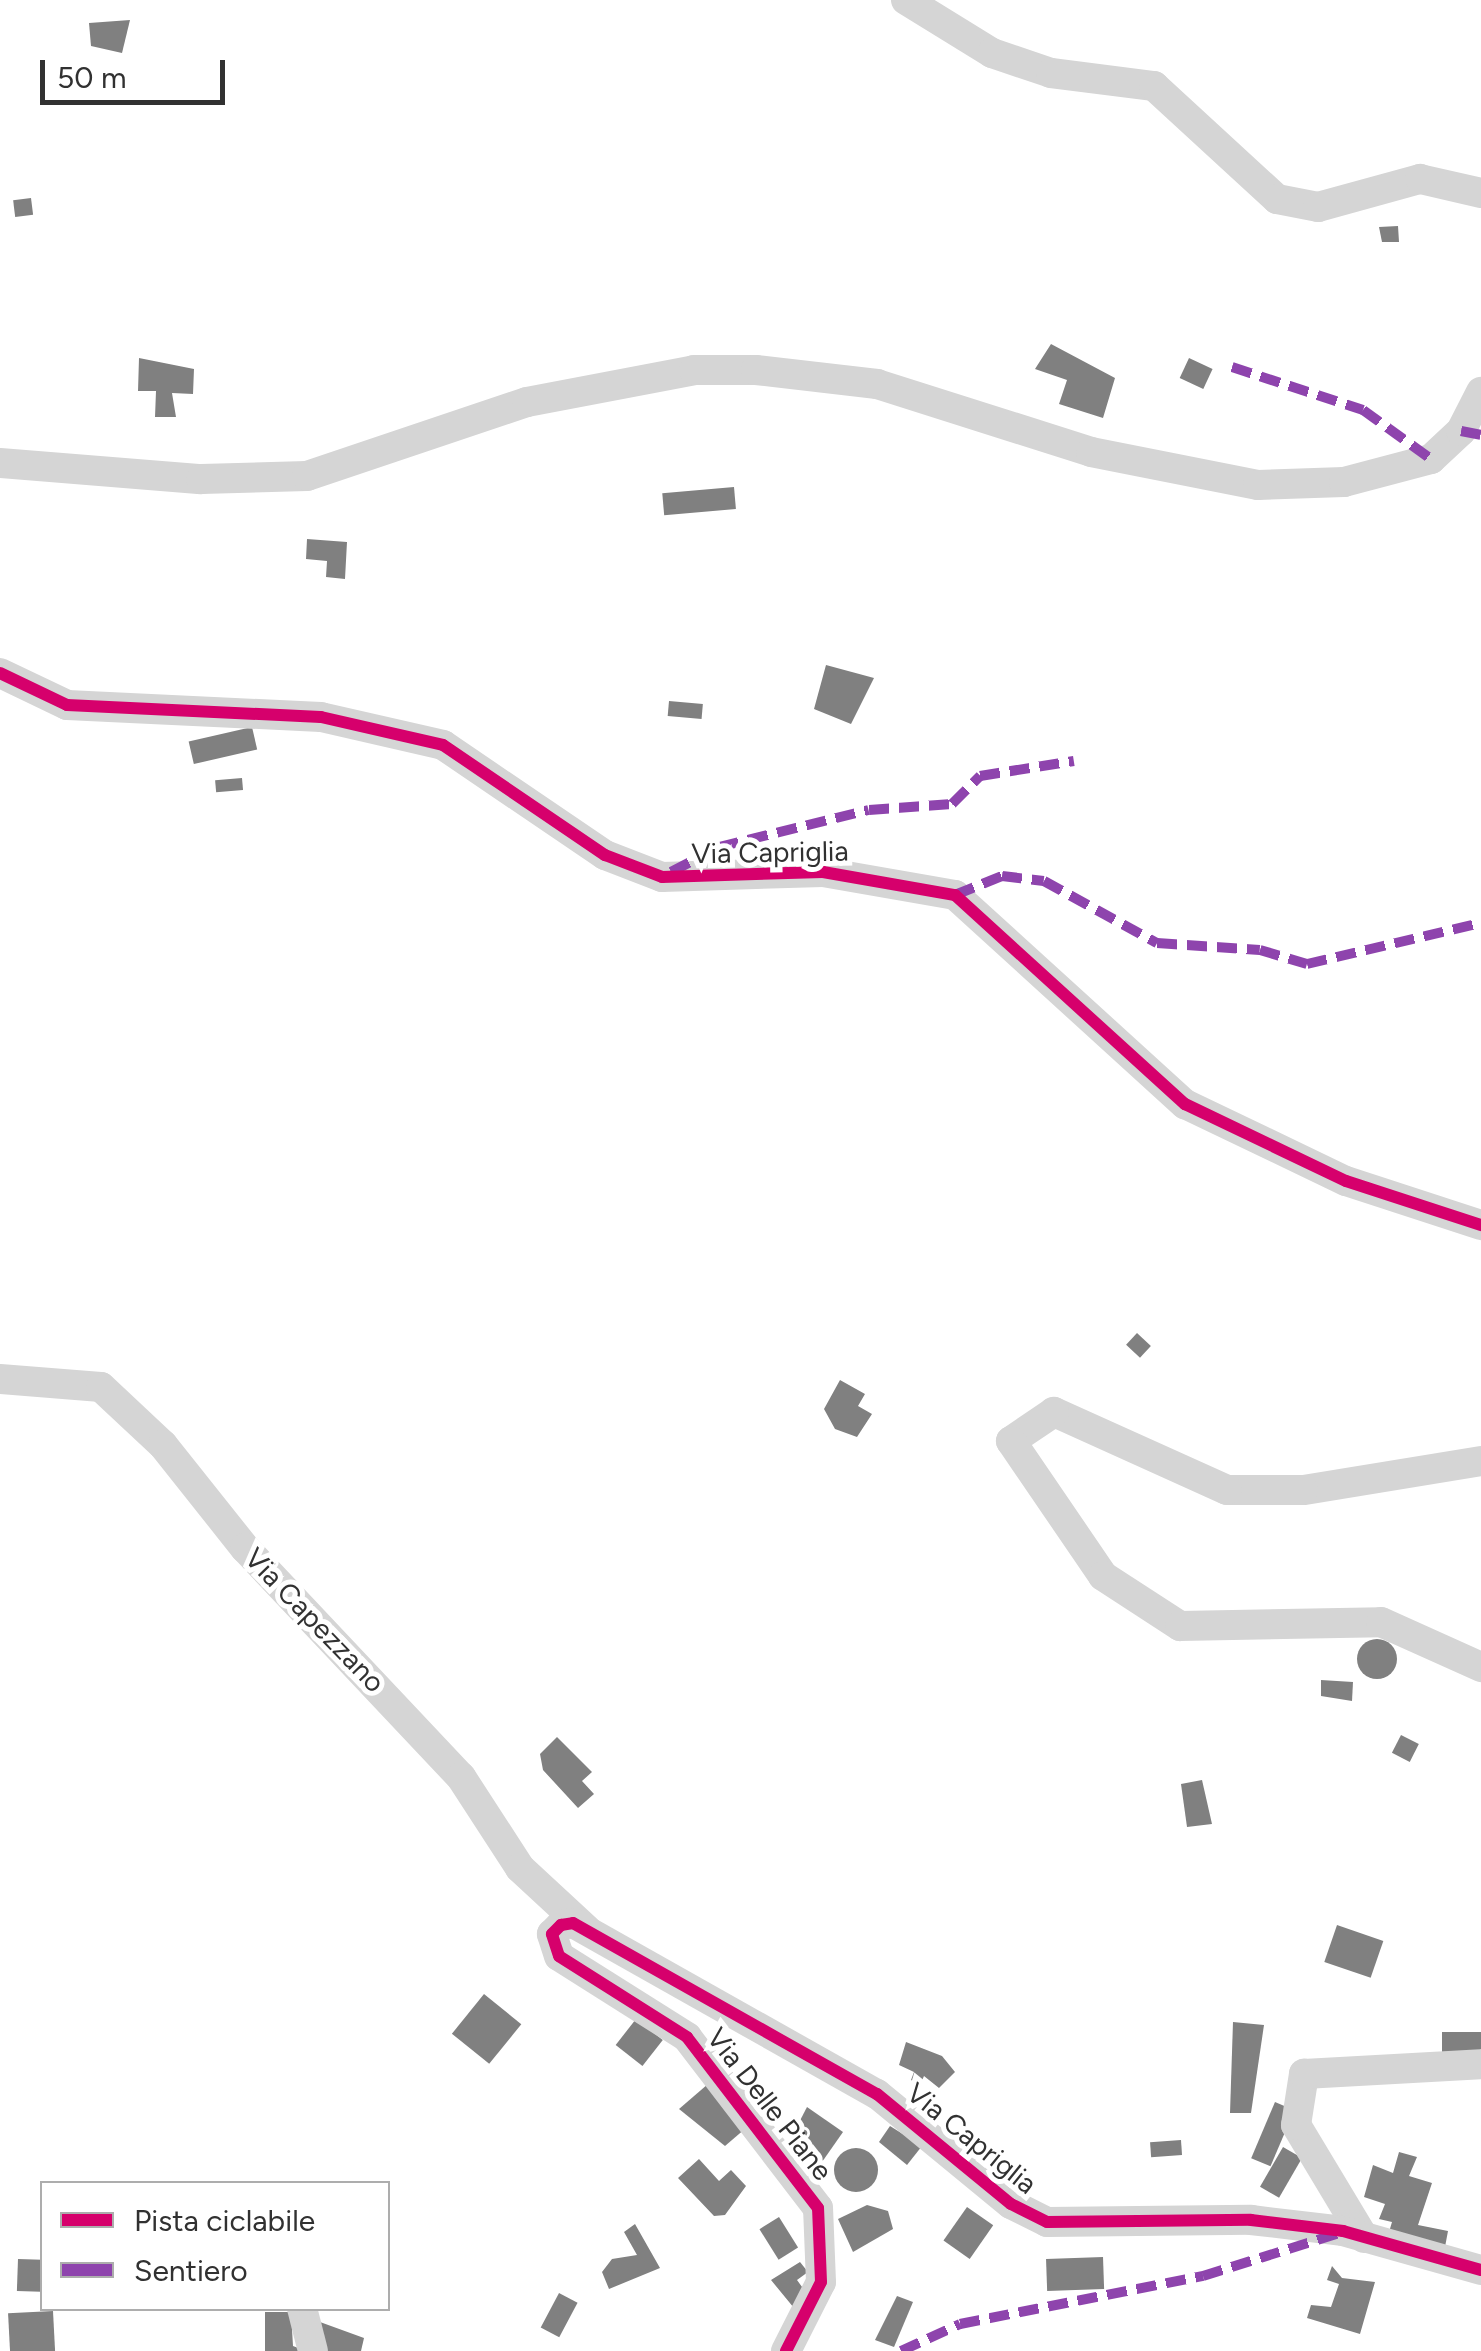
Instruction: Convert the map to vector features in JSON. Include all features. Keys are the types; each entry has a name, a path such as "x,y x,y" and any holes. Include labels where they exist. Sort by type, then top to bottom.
{"street":[{"path":"906,0 992,53 1050,72 1154,86 1276,198 1318,207 1420,179 1481,193"},
{"path":"0,464 162,478 306,476 526,402 694,370 756,370 877,384 1092,452 1258,485 1344,482 1431,460 1462,432 1481,392"},
{"name":"Via Capriglia","path":"0,673 67,704 321,717 442,745 604,855 662,877 824,872 955,895 1185,1104 1346,1181 1481,1225"},
{"name":"Via Capezzano","path":"0,1379 101,1387 163,1445 245,1548 461,1776 520,1868 590,1932"},
{"path":"1481,1462 1303,1490 1227,1490 1054,1412 1010,1441 1103,1576 1180,1626 1381,1622 1481,1667"},
{"name":"Via Delle Piane","path":"590,1932 561,1926 552,1943 687,2036 818,2208 821,2282 786,2351"},
{"name":"Via Capriglia","path":"590,1932 877,2094 1024,2213 1084,2226 1252,2220 1364,2238 1481,2270"},
{"path":"1364,2238 1296,2125 1304,2074 1481,2064"},
{"path":"303,2311 313,2351"}],"building":[{"path":"130,20 122,53 91,46 89,23"},
{"path":"31,198 33,215 15,217 13,200"},
{"path":"1398,226 1399,242 1382,242 1379,227"},
{"path":"1051,344 1115,378 1103,418 1059,404 1067,380 1035,369"},
{"path":"139,358 194,369 193,394 172,393 176,417 155,417 156,391 138,391"},
{"path":"1189,358 1213,369 1203,389 1180,378"},
{"path":"734,487 736,509 664,515 662,493"},
{"path":"307,539 347,542 345,579 326,577 327,561 306,559"},
{"path":"826,665 874,678 851,724 814,709"},
{"path":"669,701 703,704 702,719 668,716"},
{"path":"252,727 257,749 194,764 189,742"},
{"path":"242,778 243,790 216,792 215,780"},
{"path":"1137,1333 1151,1346 1140,1358 1126,1345"},
{"path":"840,1380 865,1394 858,1406 872,1414 857,1437 835,1429 824,1409"},
{"path":"1377,1639 1391,1645 1397,1659 1391,1673 1377,1679 1363,1673 1357,1659 1363,1645"},
{"path":"1321,1680 1353,1682 1352,1701 1321,1696"},
{"path":"1401,1735 1419,1744 1410,1762 1392,1753"},
{"path":"557,1737 592,1772 582,1781 594,1794 578,1808 543,1770 540,1754"},
{"path":"1202,1780 1212,1824 1187,1827 1181,1784"},
{"path":"1337,1925 1383,1941 1371,1978 1324,1962"},
{"path":"484,1994 521,2024 489,2064 452,2034"},
{"path":"636,2019 663,2040 642,2066 616,2045"},
{"path":"1233,2022 1264,2025 1251,2113 1230,2113"},
{"path":"1442,2032 1481,2032 1481,2059 1442,2059"},
{"path":"906,2042 942,2056 955,2072 939,2088 924,2076 920,2085 911,2080 914,2072 899,2065"},
{"path":"708,2084 746,2128 725,2146 679,2109"},
{"path":"1275,2102 1294,2110 1270,2166 1251,2158"},
{"path":"807,2107 843,2132 822,2162 791,2138"},
{"path":"890,2126 922,2146 907,2165 879,2142"},
{"path":"1181,2140 1182,2155 1151,2157 1150,2142"},
{"path":"1283,2147 1302,2158 1279,2198 1260,2187"},
{"path":"856,2148 872,2154 878,2170 872,2186 856,2192 840,2186 834,2170 840,2154"},
{"path":"1399,2152 1417,2157 1409,2176 1432,2183 1418,2225 1448,2231 1445,2247 1389,2232 1392,2222 1379,2219 1385,2204 1364,2197 1373,2165 1393,2173"},
{"path":"699,2159 719,2181 731,2170 746,2186 725,2215 714,2216 678,2178"},
{"path":"867,2205 888,2211 893,2229 853,2252 838,2219"},
{"path":"967,2207 993,2225 970,2259 943,2241"},
{"path":"779,2217 798,2248 779,2260 759,2229"},
{"path":"635,2224 660,2268 609,2289 602,2272 612,2259 637,2255 624,2232"},
{"path":"1103,2257 1104,2289 1047,2291 1046,2259"},
{"path":"18,2259 40,2260 40,2292 17,2291"},
{"path":"800,2262 808,2272 797,2280 810,2298 794,2308 771,2280"},
{"path":"1332,2266 1342,2278 1375,2282 1360,2334 1307,2318 1311,2305 1331,2307 1339,2284 1327,2280"},
{"path":"559,2293 578,2303 559,2337 541,2327"},
{"path":"897,2296 913,2302 894,2347 875,2340"},
{"path":"53,2311 55,2351 10,2351 8,2313"},
{"path":"265,2312 291,2312 293,2346 306,2351 265,2351"},
{"path":"320,2322 364,2338 361,2351 318,2351"}],"marked path":[{"path":"1232,367 1363,410 1431,459"},
{"path":"1461,431 1481,435"},
{"path":"671,872 719,847 869,810 952,804 980,776 1074,761"},
{"path":"955,895 1002,876 1044,881 1157,943 1260,950 1307,964 1481,923"},
{"path":"901,2351 960,2324 1203,2276 1339,2233"}],"cycle path":[{"path":"0,673 67,705 321,717 443,745 605,855 662,877 823,872 955,895 1185,1104 1346,1181 1481,1225"},
{"path":"786,2351 821,2282 818,2208 687,2037 559,1956 552,1934 561,1925 573,1923 877,2094 1011,2204 1047,2222 1251,2220 1343,2231 1481,2270"}]}
